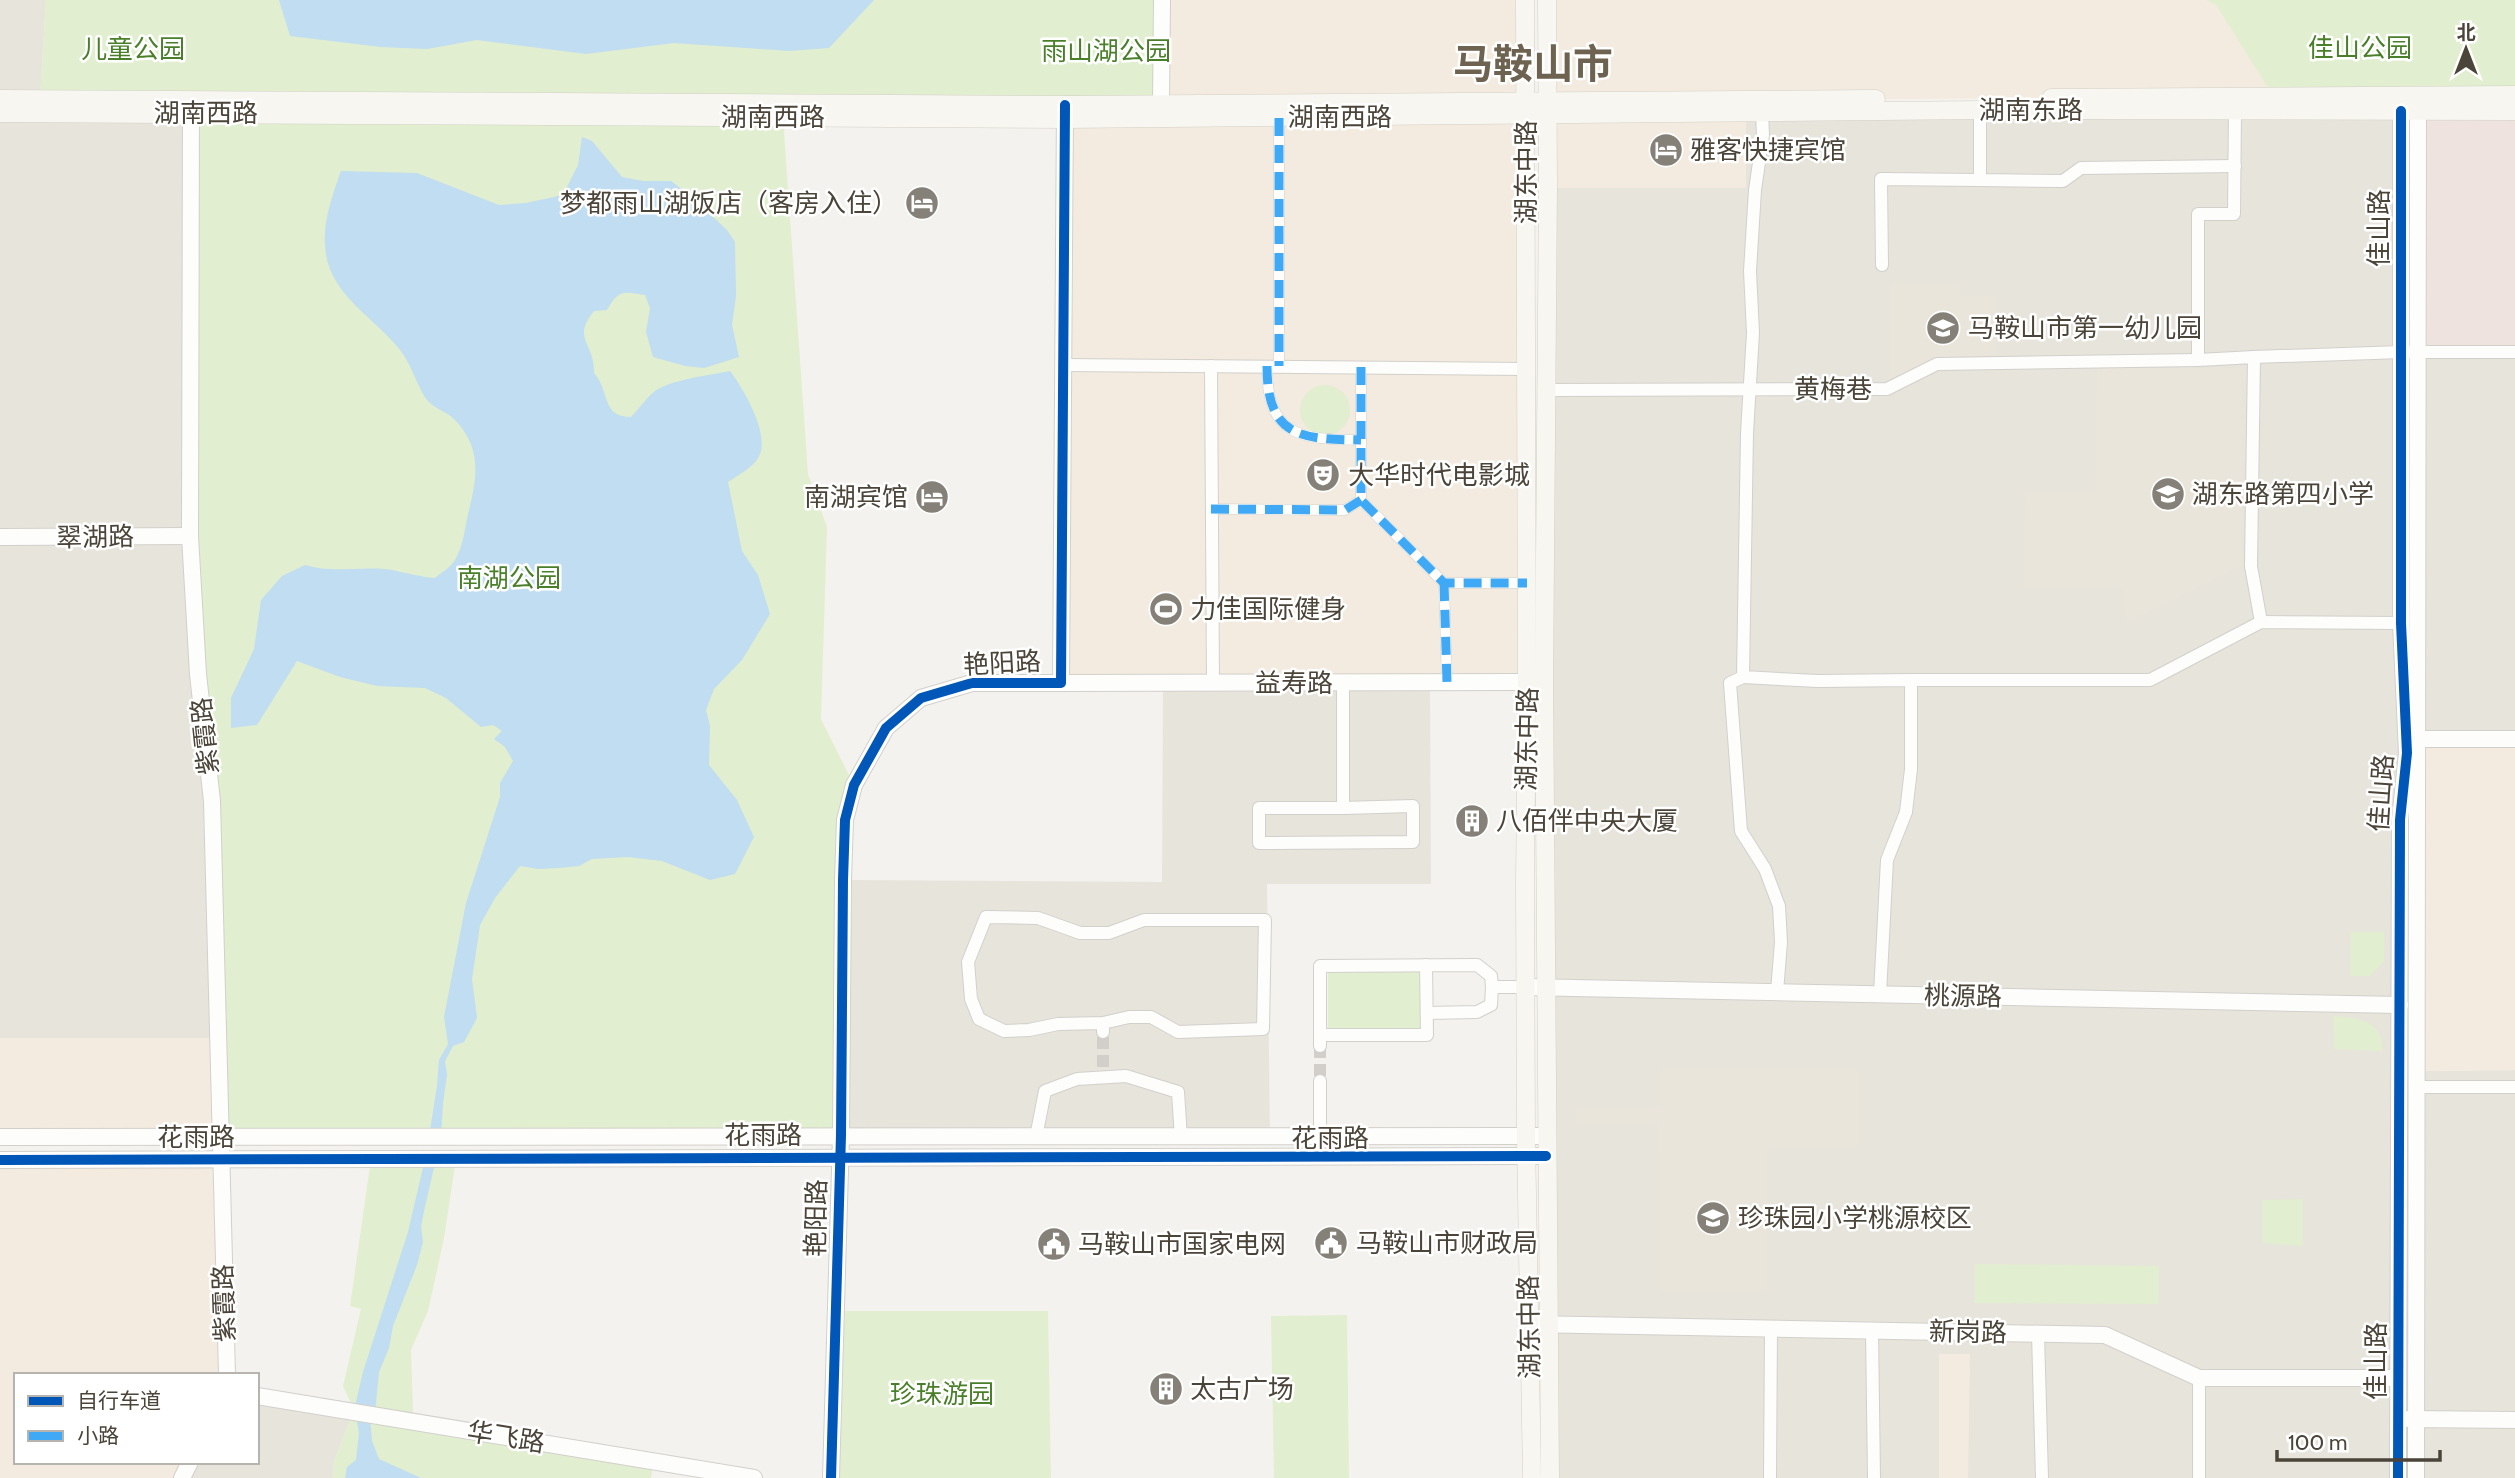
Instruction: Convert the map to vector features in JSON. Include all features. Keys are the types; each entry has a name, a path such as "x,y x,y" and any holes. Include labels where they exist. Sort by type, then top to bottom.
{"main road":[{"name":"湖东中路","path":"1525,0 1526,1156 1532,1478"},
{"name":"湖东中路","path":"1547,0 1544,682 1550,1478"},
{"path":"1525,109 2515,95"},
{"name":"湖南西路","path":"0,99 191,106 1065,112 1279,118 1525,109"},
{"name":"湖南西路","path":"1065,112 1161,103 1525,109"},
{"name":"湖南西路","path":"0,113 191,106"},
{"name":"湖南东路","path":"1547,109 1762,113 1980,110 2515,111"}],"street":[{"path":"1161,103 1162,0"},
{"name":"紫霞路","path":"191,106 190,536 198,674 212,801 227,1373"},
{"path":"1980,110 1980,180"},
{"path":"2198,360 2198,214 2234,214 2235,110"},
{"name":"佳山路","path":"2410,111 2409,352 2417,739 2416,1478"},
{"name":"艳阳路","path":"831,1478 841,1135 845,820 854,785 886,729 921,698 972,682 1062,683 1065,112"},
{"path":"1743,677 1753,333 1750,271 1755,190 1763,135 1762,113"},
{"path":"1279,118 1273,366 1267,387 1274,412 1288,430 1316,439 1361,440"},
{"path":"1882,265 1881,179 2063,181 2081,168 2235,166"},
{"name":"佳山路","path":"2398,1478 2400,820 2407,753 2401,623 2409,352"},
{"path":"2261,622 2251,566 2254,357 2515,352"},
{"name":"黄梅巷","path":"1546,390 1887,389 1937,363 2254,357"},
{"path":"1063,365 1526,369"},
{"path":"1211,366 1213,682"},
{"path":"1362,367 1361,500 1444,583 1447,682"},
{"path":"1211,509 1345,510 1361,500"},
{"name":"翠湖路","path":"0,537 190,536"},
{"path":"1444,583 1527,583"},
{"path":"1777,992 1781,942 1779,906 1765,869 1741,831 1730,683 1743,677 1817,681 2150,680 2261,622 2401,623"},
{"path":"1880,995 1887,860 1906,812 1911,769 1911,680"},
{"path":"1343,682 1343,807"},
{"name":"益寿路","path":"1062,683 1527,682"},
{"path":"2407,753 2417,739 2515,739"},
{"path":"1413,806 1413,842 1259,843 1259,808 1343,807 1413,806"},
{"path":"986,917 1038,918 1080,933 1109,933 1144,920 1265,920 1263,1029 1178,1032 1151,1017 1129,1017 1103,1027 1058,1024 1029,1030 1004,1031 979,1018 971,999 968,962 986,917"},
{"path":"1426,965 1427,1035 1320,1041 1320,966 1426,965 1477,965 1491,976 1491,1005 1477,1012 1427,1013"},
{"path":"1492,987 1526,987"},
{"name":"桃源路","path":"1526,987 2399,1005"},
{"path":"1036,1137 1045,1091 1103,1072 1178,1092 1181,1138"},
{"path":"1320,1081 1320,1138"},
{"path":"2417,1087 2515,1087"},
{"name":"花雨路","path":"0,1137 1546,1136"},
{"path":"0,1160 1546,1156"},
{"name":"新岗路","path":"1529,1324 2105,1335 2199,1378 2398,1378"},
{"path":"1770,1478 1771,1328"},
{"path":"1872,1330 1874,1478"},
{"path":"2038,1334 2042,1478"},
{"path":"2199,1378 2199,1478"},
{"name":"华飞路","path":"259,1396 754,1478"},
{"path":"2398,1419 2515,1419"}],"shaded area":[{"path":"0,0 46,0 40,99 0,99"},
{"path":"1162,0 1523,0 1522,102 1161,103"},
{"path":"1547,0 2206,0 2216,5 2273,96 1547,102"},
{"path":"0,108 191,113 198,674 219,1137 0,1137"},
{"path":"2401,111 2398,1478 1550,1478 1548,188 1745,188 1746,114"},
{"path":"2418,111 2515,111 2515,352 2417,353"},
{"path":"1746,114 1746,188 1548,188 1547,116"},
{"path":"1526,116 1527,682 1061,683 1065,119"},
{"name":"马鞍山市第一幼儿园","path":"1891,283 1960,283 1960,295 1996,296 1996,360 1937,361 1889,386"},
{"path":"2515,352 2515,739 2417,739 2417,353"},
{"name":"湖东路第四小学","path":"2097,368 2242,368 2241,566 2126,622 2124,587 2024,586 2025,493 2095,494"},
{"path":"1430,682 1431,884 1267,884 1270,1138 841,1135 843,880 1162,882 1163,683"},
{"path":"2417,739 2515,739 2515,1070 2417,1071"},
{"path":"0,1038 217,1038 219,1137 0,1137"},
{"name":"珍珠园小学桃源校区","path":"1661,1069 1858,1069 1858,1146 1767,1146 1767,1290 1660,1290 1659,1125 1576,1124 1576,1107 1661,1107"},
{"path":"2515,1070 2515,1478 2415,1478 2417,1071"},
{"path":"220,1159 227,1373 14,1373 14,1464 189,1464 182,1478 0,1478 0,1160"},
{"path":"1939,1354 1970,1354 1968,1478 1939,1478"},
{"path":"259,1396 354,1410 334,1462 333,1478 182,1478 189,1464 259,1464"}],"green space":[{"name":"雨山湖公园","path":"46,0 1162,0 1161,103 40,99"},
{"name":"佳山公园","path":"2206,0 2515,0 2515,95 2273,96 2216,5"},
{"name":"南湖公园","path":"191,113 783,117 808,474 827,527 821,719 854,785 843,880 841,1135 219,1137 198,674"},
{"path":"1325,385 1343,392 1350,410 1343,428 1325,435 1307,428 1300,410 1307,392"},
{"path":"2351,932 2384,932 2384,962 2370,976 2350,976"},
{"path":"1328,970 1421,970 1422,1030 1328,1030"},
{"path":"2333,1016 2352,1018 2374,1026 2382,1040 2383,1051 2334,1049"},
{"path":"371,1159 456,1159 444,1238 428,1311 411,1350 413,1413 380,1413 654,1461 651,1478 333,1478 334,1462 354,1410 343,1386 361,1309 350,1306"},
{"path":"2303,1199 2303,1246 2263,1243 2263,1200"},
{"path":"1975,1264 2159,1266 2159,1304 1974,1303"},
{"name":"珍珠游园","path":"836,1311 1048,1311 1051,1478 831,1478"},
{"path":"1347,1315 1349,1478 1274,1478 1271,1316"}],"water":[{"path":"279,0 874,0 829,48 789,51 674,43 586,54 477,40 427,49 381,47 290,36"},
{"path":"582,137 592,141 622,177 643,181 671,181 727,230 735,242 736,296 732,325 739,357 704,368 653,357 646,332 650,308 645,295 638,294 618,295 607,310 594,311 587,320 584,335 594,373 610,408 615,413 631,417 661,388 679,381 730,371 748,400 759,426 761,449 758,458 748,469 728,482 742,551 758,575 770,614 742,660 714,689 706,710 710,726 709,765 737,800 754,837 735,874 710,880 662,861 628,857 592,859 579,866 559,868 520,866 495,898 480,925 472,979 477,1018 464,1042 453,1046 445,1061 447,1075 441,1137 429,1137 439,1060 448,1044 444,1017 466,903 500,797 500,783 513,761 505,747 494,739 502,731 493,725 481,727 446,698 425,688 377,686 340,677 297,661 257,725 231,728 231,698 254,649 261,600 282,576 305,565 327,569 392,570 435,578 451,565 458,555 471,501 475,464 470,441 451,417 428,401 400,350 346,295 330,269 325,232 328,211 341,171 417,173 499,205 526,203 563,195 578,165"},
{"path":"425,1159 436,1159 421,1227 423,1242 417,1265 393,1326 389,1348 379,1372 375,1413 354,1410 363,1372 408,1232"},
{"path":"356,1416 370,1418 372,1441 379,1459 421,1478 345,1478 347,1467 356,1460 359,1433"}],"tunnel":[{"path":"1103,1032 1103,1067"},
{"path":"1320,1046 1320,1081"}],"marked path":[{"path":"1279,118 1279,366"},
{"path":"1267,366 1273,408 1291,430 1321,438 1361,440"},
{"path":"1361,367 1361,500 1444,583 1527,583"},
{"path":"1211,509 1345,510 1361,500"},
{"path":"1444,583 1447,682"}],"cycle path":[{"path":"831,1478 841,1135 845,820 854,785 886,728 921,698 972,683 1061,683 1065,105"},
{"path":"2398,1478 2400,820 2407,753 2401,623 2401,111"},
{"path":"0,1160 1546,1156"}],"place":[{"name":"雅客快捷宾馆","path":"1666,150"},
{"name":"梦都雨山湖饭店（客房入住）","path":"922,203"},
{"name":"马鞍山市第一幼儿园","path":"1943,328"},
{"name":"大华时代电影城","path":"1323,475"},
{"name":"湖东路第四小学","path":"2168,494"},
{"name":"南湖宾馆","path":"932,497"},
{"name":"力佳国际健身","path":"1166,609"},
{"name":"八佰伴中央大厦","path":"1472,821"},
{"name":"珍珠园小学桃源校区","path":"1713,1218"},
{"name":"马鞍山市财政局","path":"1331,1243"},
{"name":"马鞍山市国家电网","path":"1054,1244"},
{"name":"太古广场","path":"1166,1389"}],"district":[{"name":"马鞍山市","path":"1533,63"}],"park label":[{"name":"儿童公园","path":"133,49"}]}
